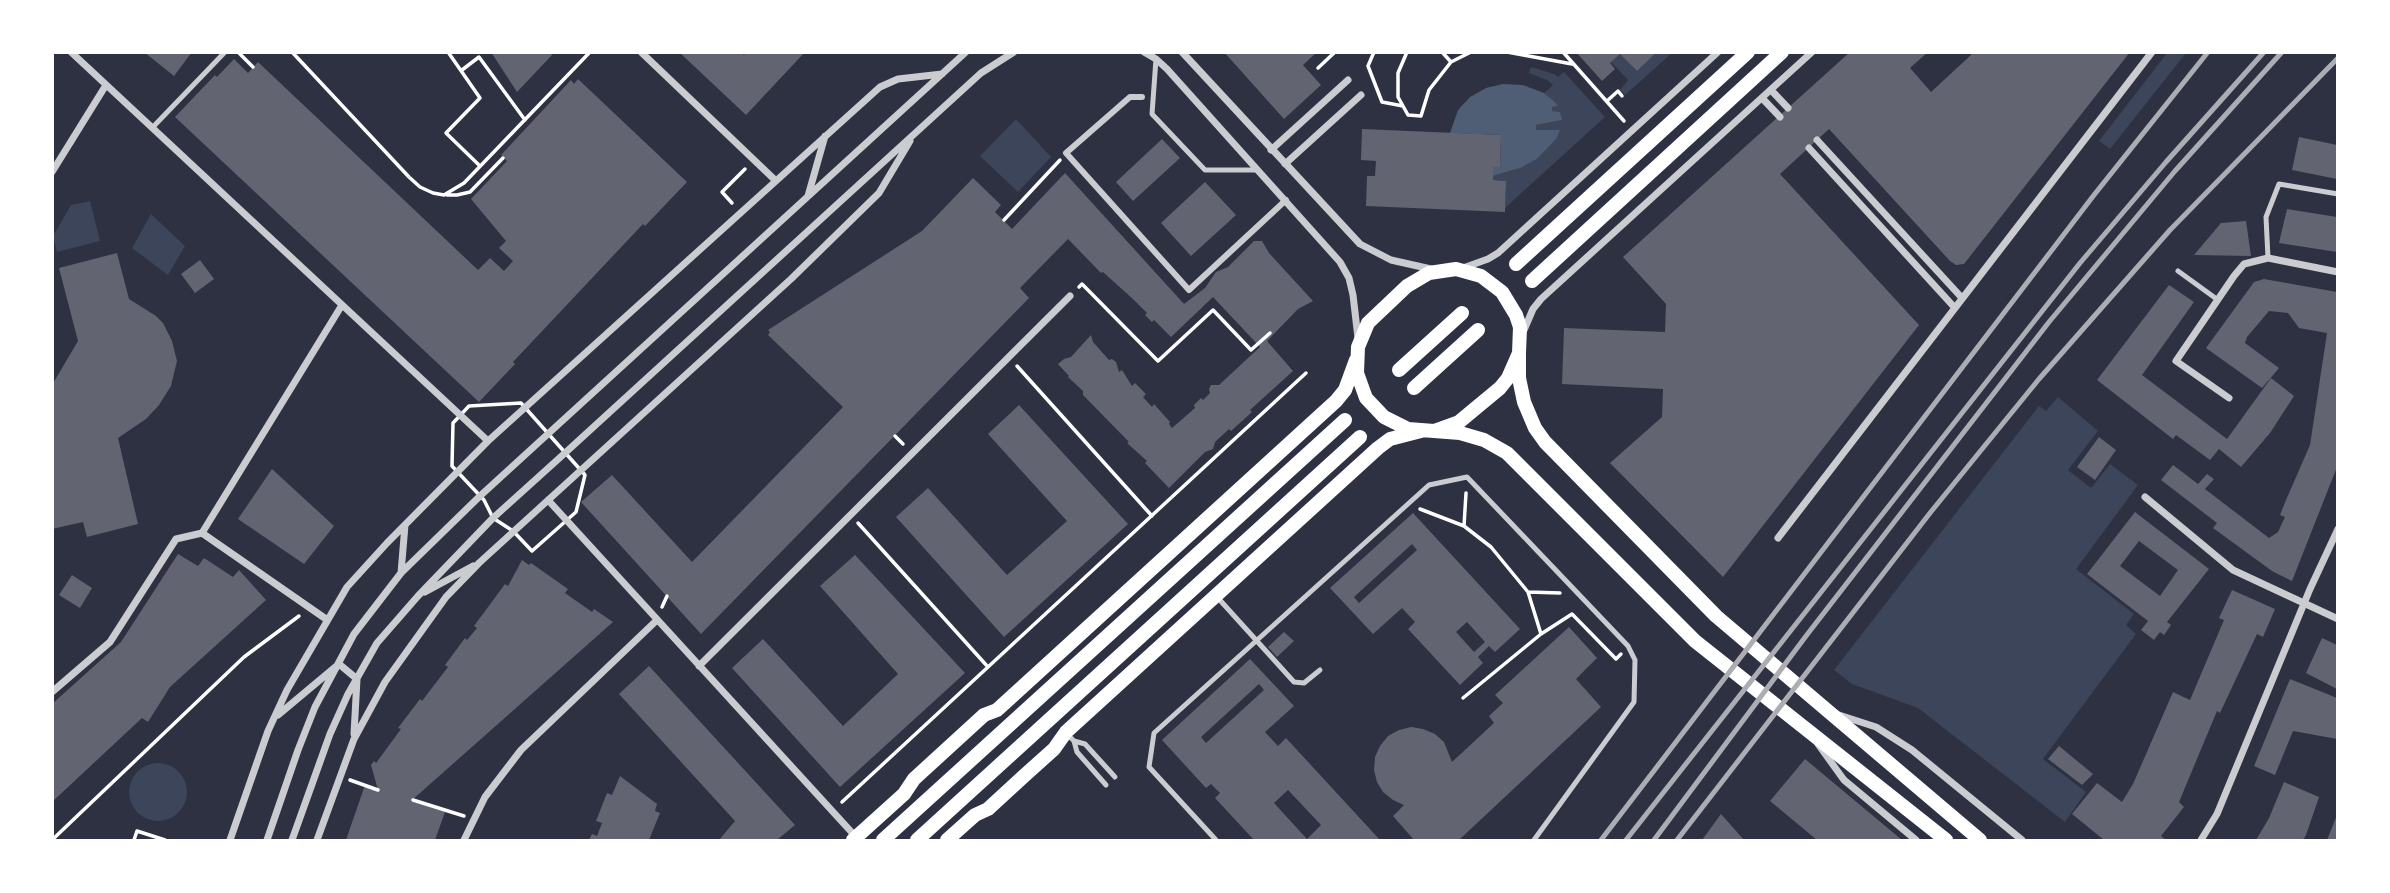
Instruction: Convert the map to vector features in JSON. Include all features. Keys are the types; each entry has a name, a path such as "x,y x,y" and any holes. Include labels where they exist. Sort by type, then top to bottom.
{"main road":[{"path":"1516,264 1748,52"},
{"path":"1532,281 1782,52"},
{"path":"855,839 904,794 914,779 984,715 997,710 1336,401 1352,375 1368,323 1397,295 1418,278 1449,270 1481,276 1502,292 1516,314 1520,347 1519,378 1524,402 1545,443 1716,616 1980,841"},
{"path":"1399,370 1462,313"},
{"path":"1414,388 1478,330"},
{"path":"947,841 975,815 988,809 1070,736 1216,596 1378,448 1390,439 1447,428 1470,415 1508,378 1520,347"},
{"path":"1357,353 1361,386 1374,408 1396,424 1428,431 1460,433 1483,440 1507,453 1695,641 1946,841"},
{"path":"883,841 1345,420"},
{"path":"917,841 1360,437"},
{"path":"1032,736 1070,736"},
{"path":"904,794 936,793"}],"street":[{"path":"71,52 488,441"},
{"path":"641,52 775,180"},
{"path":"267,841 298,750 316,707 354,634 401,573 489,487 966,52"},
{"path":"292,841 330,734 357,679 377,643 418,596 504,509 981,73 1014,52"},
{"path":"1144,52 1156,59 1340,262 1349,278 1357,321 1357,353"},
{"path":"1182,52 1360,244 1391,260 1449,270 1472,266 1499,253 1718,52"},
{"path":"1702,67 1704,52"},
{"path":"1520,347 1533,309 1541,299 1812,52"},
{"path":"1778,538 2152,52"},
{"path":"230,841 268,731 326,619 347,587 405,524 488,441 775,180 888,82 942,74"},
{"path":"1271,150 1348,80"},
{"path":"52,172 106,85"},
{"path":"1771,90 1788,108"},
{"path":"1284,164 1361,95"},
{"path":"1142,97 1130,97 1066,153 1189,290 1286,200"},
{"path":"1762,98 1780,117"},
{"path":"807,197 825,136"},
{"path":"317,841 354,738 385,682 446,597 479,563 781,288 879,193 913,137"},
{"path":"1817,140 1962,298"},
{"path":"1809,148 1955,308"},
{"path":"2229,398 2176,361 2244,264 2268,258 2337,272"},
{"path":"699,666 1070,296"},
{"path":"52,692 110,642 176,539 202,533 342,305"},
{"path":"2145,497 2233,570 2337,619"},
{"path":"548,500 855,839"},
{"path":"401,573 405,524"},
{"path":"2202,841 2217,814 2303,604 2337,529"},
{"path":"202,533 326,619"},
{"path":"418,596 479,563"},
{"path":"464,841 485,797 521,750 657,620"},
{"path":"339,664 357,679"},
{"path":"276,717 339,664"},
{"path":"354,738 357,679"},
{"path":"1828,711 1876,727 1912,750 2022,841"},
{"path":"1807,729 1844,780 1916,841"}],"lane":[{"path":"152,128 225,52"},
{"path":"1156,59 1152,114 1205,170 1258,170"},
{"path":"2268,258 2266,216 2279,184 2337,194"},
{"path":"2178,271 2218,300"},
{"path":"1216,841 1149,767 1154,733 1429,485 1466,477 1628,646 1635,660 1634,702 1534,841"},
{"path":"1216,596 1294,682 1304,683 1320,670"},
{"path":"1070,736 1085,744 1115,777"},
{"path":"1070,736 1077,752 1106,785"}],"path":[{"path":"292,52 420,187 444,195 470,191 503,158"},
{"path":"448,52 480,98 446,133 480,166"},
{"path":"444,195 464,183 590,52"},
{"path":"1318,68 1335,52"},
{"path":"1374,52 1368,66 1382,102 1403,106"},
{"path":"1407,52 1398,73 1398,97 1408,116 1421,116 1429,90 1451,62 1471,52"},
{"path":"1442,52 1451,62"},
{"path":"1507,52 1574,65"},
{"path":"1563,52 1633,131"},
{"path":"239,54 253,67"},
{"path":"462,70 479,57 525,120"},
{"path":"1606,101 1618,91 1622,96"},
{"path":"1004,220 1066,153"},
{"path":"1070,296 1082,284 1158,361 1213,310 1251,350 1270,333"},
{"path":"1009,357 1152,516"},
{"path":"832,811 1306,373"},
{"path":"1464,526 1466,477"},
{"path":"1405,506 1428,511 1464,526 1491,547 1528,592 1541,634"},
{"path":"850,514 988,667"},
{"path":"1528,592 1578,593"},
{"path":"52,840 244,657 310,608"},
{"path":"1462,698 1541,634 1572,614 1616,659 1628,646"},
{"path":"340,776 378,790"},
{"path":"413,800 473,818"},
{"path":"134,841 137,831 165,841"}],"shaded area":[{"path":"1654,53 1672,53 1625,95 1620,90 1628,80 1611,62 1620,54 1637,71"},
{"path":"2167,53 2186,53 2110,149 2099,141"},
{"path":"1531,67 1558,77 1564,72 1605,117 1505,208 1506,181 1493,180 1493,176 1537,159 1542,154 1535,125 1562,120 1552,112 1552,107 1557,106 1554,101 1544,93 1553,85 1529,73"},
{"path":"1503,84 1523,85 1544,93 1558,106 1552,107 1552,111 1560,112 1562,120 1536,125 1536,130 1560,130 1556,139 1537,159 1520,168 1493,176 1493,167 1500,167 1501,135 1450,133 1458,110 1470,97 1486,88"},
{"path":"1016,119 1051,157 1018,192 980,156"},
{"path":"90,201 100,241 57,252 53,236 71,205"},
{"path":"151,214 185,246 168,275 132,248"},
{"path":"2058,397 2098,431 2068,470 2091,488 2110,464 2138,485 2076,569 2134,614 2126,625 2136,634 2043,759 2086,792 2065,822 1918,708 1852,684 1834,670 2039,406 2046,411"},
{"path":"152,763 164,763 179,771 187,786 187,798 179,813 164,821 152,821 137,813 129,798 129,786 137,771"}],"building":[{"path":"144,52 192,52 174,76"},
{"path":"491,52 550,52 552,55 517,92"},
{"path":"679,52 741,52 744,55 746,52 805,52 746,115"},
{"path":"1224,52 1317,52 1303,65 1321,85 1284,119"},
{"path":"1576,52 1655,54 1637,71 1620,54 1610,63 1615,69 1602,81"},
{"path":"1850,52 1928,52 1910,68 1931,92 1971,55 1969,52 2130,52 1964,264 1956,265 1950,261 1829,129 1780,174 1919,325 1723,577 1610,463 1662,417 1663,389 1562,384 1564,328 1665,332 1666,304 1623,257"},
{"path":"234,59 248,73 258,62 478,270 490,258 504,271 513,261 499,248 506,241 471,199 507,161 501,155 571,80 574,84 578,79 687,182 645,226 643,224 479,402 175,117"},
{"path":"1362,129 1501,135 1500,167 1493,167 1493,180 1506,181 1505,212 1366,206 1367,176 1375,176 1376,161 1361,160"},
{"path":"2299,137 2337,145 2337,179 2292,170"},
{"path":"1162,139 1180,158 1133,201 1116,182"},
{"path":"1065,173 1184,304 1205,288 1216,272 1228,267 1254,241 1262,241 1269,253 1313,301 1298,309 1267,341 1293,371 1169,488 1058,364 1071,357 1091,335 1093,342 1109,360 1116,362 1119,372 1122,370 1132,386 1135,383 1146,394 1143,397 1152,407 1154,404 1172,428 1195,408 1194,405 1201,398 1203,400 1210,393 1211,385 1219,385 1260,347 1213,297 1171,337 1154,320 1152,322 1134,300 1101,273 1068,239 1020,288 1029,298 701,634 581,502 612,475 692,562 843,407 768,335 768,330 922,231 973,178 1001,205 995,212 1012,229"},
{"path":"1205,182 1236,215 1191,256 1161,223"},
{"path":"2287,209 2337,217 2337,252 2279,243"},
{"path":"2246,221 2251,256 2194,255 2221,223"},
{"path":"117,253 129,299 163,323 172,341 177,361 171,386 159,405 146,419 118,438 138,524 87,537 83,522 52,529 52,385 78,341 59,268"},
{"path":"200,260 214,279 195,293 181,274"},
{"path":"2264,279 2337,292 2337,467 2292,581 2272,571 2213,528 2217,523 2161,480 2173,465 2198,484 2207,474 2214,479 2205,489 2269,538 2278,532 2285,517 2280,515 2310,445 2327,333 2299,328 2288,313 2269,311 2245,343 2279,368 2262,388 2206,348 2254,282"},
{"path":"2169,285 2194,302 2142,375 2227,439 2271,378 2294,396 2270,433 2241,467 2219,449 2210,460 2176,435 2173,439 2097,380"},
{"path":"1019,405 1128,524 1004,637 896,517 928,488 1007,575 1067,521 988,434"},
{"path":"2099,437 2116,450 2095,480 2077,467"},
{"path":"272,469 334,526 304,564 238,519"},
{"path":"2135,512 2209,569 2167,622 2171,625 2164,635 2160,632 2154,640 2141,630 2148,621 2087,574","holes":["2139,541 2178,570 2160,596 2120,566"]},
{"path":"1413,513 1520,629 1495,652 1489,646 1478,657 1483,663 1460,685 1408,629 1415,622 1402,608 1373,634 1330,588","holes":["1412,544 1417,550 1359,603 1354,597","1467,622 1485,642 1474,652 1456,632"]},
{"path":"178,554 198,566 204,558 233,577 239,570 266,600 170,687 148,722 142,718 52,802 52,704 121,642"},
{"path":"855,555 965,673 840,787 732,668 763,639 843,726 898,674 820,586"},
{"path":"522,560 529,565 531,563 568,589 565,593 592,612 594,609 613,622 411,801 445,812 435,840 346,840 365,785 378,790 371,765 374,761 376,763 401,729 398,728 448,667 445,665 465,638 467,640 477,628 474,626 505,584 508,586"},
{"path":"72,575 92,588 80,608 59,595"},
{"path":"2232,590 2275,609 2263,637 2257,634 2220,713 2217,711 2179,802 2184,807 2161,836 2166,840 2104,840 2072,814 2097,783 2122,802 2133,784 2173,692 2190,700 2224,620 2219,618"},
{"path":"1569,627 1597,658 1576,679 1601,707 1459,840 1414,840 1393,816 1404,805 1383,792 1377,782 1375,757 1380,746 1388,736 1399,730 1411,727 1423,729 1444,742 1452,762 1494,723 1489,716 1503,703 1495,695"},
{"path":"1284,632 1294,641 1277,657 1268,647"},
{"path":"2322,638 2337,645 2337,689 2306,673"},
{"path":"1250,659 1294,706 1265,732 1278,746 1286,738 1380,840 1254,840 1215,798 1220,793 1211,784 1206,788 1162,740","holes":["1259,684 1264,690 1206,743 1201,737","1288,790 1321,825 1307,839 1274,803"]},
{"path":"649,666 795,825 777,840 719,840 735,821 619,694"},
{"path":"2290,679 2337,698 2337,739 2293,731 2275,775 2254,766"},
{"path":"2059,746 2093,774 2082,785 2048,759"},
{"path":"1805,759 1902,840 1817,840 1770,801"},
{"path":"620,776 657,804 655,811 660,813 649,840 589,840 592,834 597,836 602,823 596,821 607,793 612,795"},
{"path":"2284,782 2319,797 2306,835 2303,840 2256,840 2269,818"},
{"path":"1721,814 1744,840 1702,840"},
{"path":"2337,815 2337,840 2327,840"}],"railway":[{"path":"1601,840 2094,195 2208,52"},
{"path":"1626,840 2080,263 2264,52"},
{"path":"1654,840 1806,636 2049,322 2175,171 2282,52"},
{"path":"1677,840 1930,513 2039,379 2170,230 2338,58"}]}
